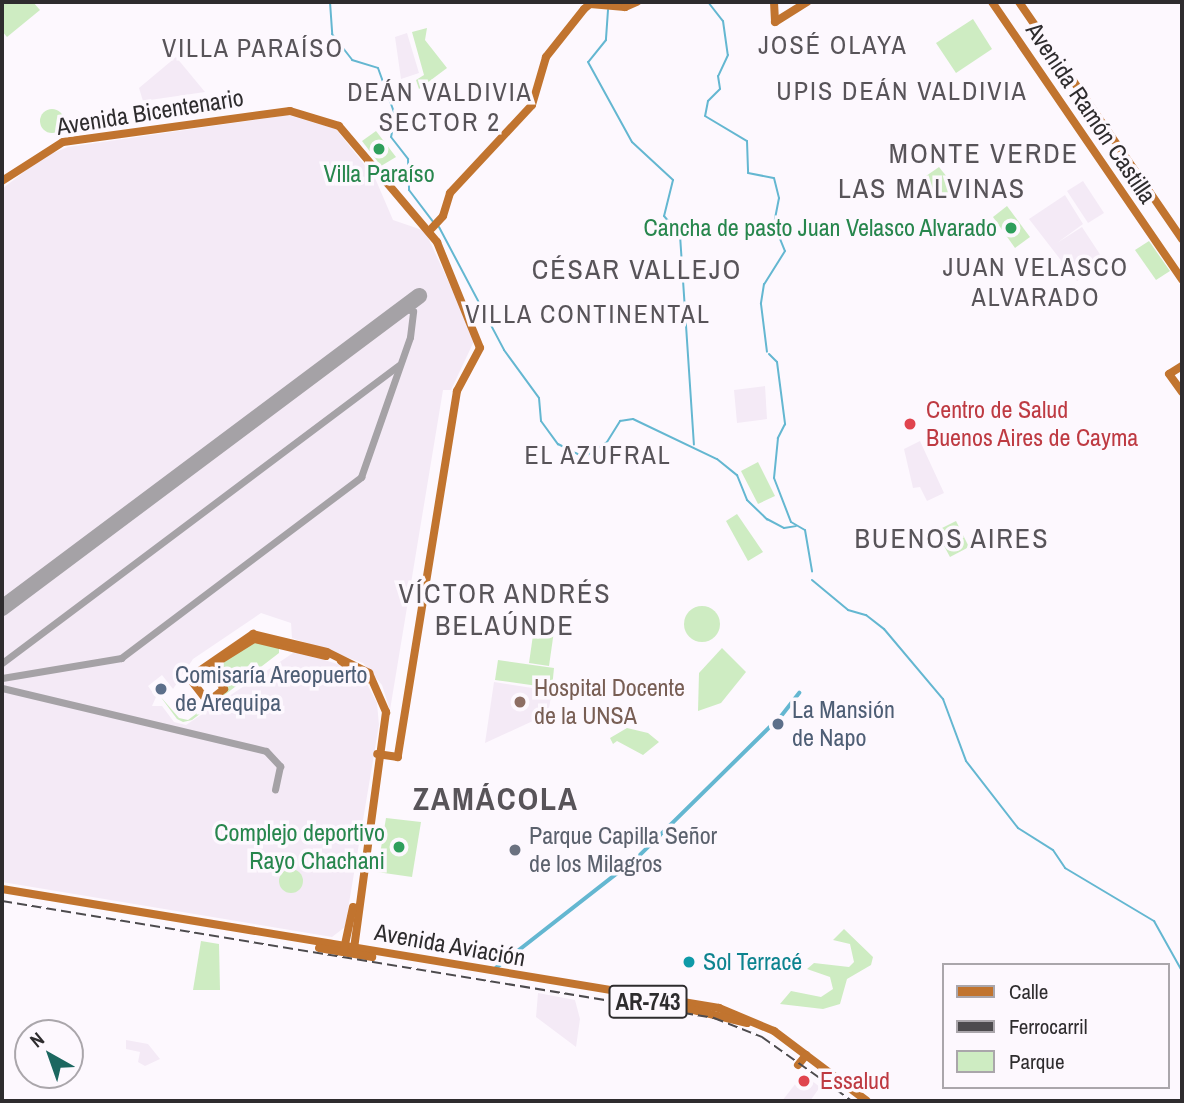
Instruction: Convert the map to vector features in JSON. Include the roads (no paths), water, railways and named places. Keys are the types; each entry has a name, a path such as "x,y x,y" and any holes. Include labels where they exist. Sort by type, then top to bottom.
{"main road":[{"path":"379,752 396,755 457,391 480,348 432,230 450,193 532,105 549,53 584,9 595,4 618,7 637,2"},
{"path":"774,2 775,20"},
{"path":"775,20 800,2"},
{"path":"775,20 807,2"},
{"name":"Avenida Ramón Castilla","path":"992,2 1182,280"},
{"path":"1021,2 1182,232"},
{"path":"1021,2 1182,239"},
{"name":"Avenida Bicentenario","path":"2,181 62,142 282,111 340,124 432,230"},
{"path":"1182,366 1169,374 1182,392"},
{"path":"317,651 257,638 242,643 215,667 224,690 208,702 190,675 253,634 317,651 363,667 380,691 386,716 351,945"},
{"name":"Avenida Aviación","path":"2,892 351,945 685,1006 750,1024 858,1101"},
{"name":"Avenida Aviación","path":"2,892 332,945 351,945"},
{"name":"Avenida Aviación","path":"802,1060 867,1101"}],"waterway":[{"path":"330,2 332,34 352,60 378,68 395,115 391,137 408,159 409,190 434,223"},
{"path":"708,2 723,21 728,55 718,76 720,89 708,101 705,116 747,141 748,173 774,178 779,198 774,224 785,251 764,284 761,304 767,352"},
{"path":"608,10 606,40 588,62 632,142 673,180 664,216 680,235 694,445"},
{"path":"439,227 504,350 539,398 541,421 558,444 584,457 607,442 620,421 633,419 717,459 737,475 747,500 767,519 784,528 796,526"},
{"path":"769,354 777,362 785,424 778,438 774,478 791,522 805,530 812,571"},
{"path":"812,580 848,610 866,615 884,629 943,699 966,761 1018,828 1053,850 1065,868 1154,921 1182,971"},
{"path":"782,715 799,693"},
{"path":"496,968 637,858 780,717"}],"railway":[{"path":"2,901 714,1018 762,1037 852,1101"}],"place":[{"name":"Villa Paraíso","path":"379,149"},
{"name":"Cancha de pasto Juan Velasco Alvarado","path":"1011,228"},
{"name":"Centro de Salud Buenos Aires de Cayma","path":"910,424"},
{"name":"Comisaría Areopuerto de Arequipa","path":"161,689"},
{"name":"Hospital Docente de la UNSA","path":"520,702"},
{"name":"La Mansión de Napo","path":"778,724"},
{"name":"Complejo deportivo Rayo Chachani","path":"399,847"},
{"name":"Parque Capilla Señor de los Milagros","path":"515,850"},
{"name":"Sol Terracé","path":"689,962"},
{"name":"Essalud","path":"804,1081"}],"district":[{"name":"JOSÉ OLAYA","path":"833,45"},
{"name":"VILLA PARAÍSO","path":"253,48"},
{"name":"UPIS DEÁN VALDIVIA","path":"902,91"},
{"name":"DEÁN VALDIVIA SECTOR 2","path":"440,107"},
{"name":"MONTE VERDE","path":"984,153"},
{"name":"LAS MALVINAS","path":"932,188"},
{"name":"CÉSAR VALLEJO","path":"637,269"},
{"name":"JUAN VELASCO ALVARADO","path":"1036,282"},
{"name":"VILLA CONTINENTAL","path":"588,314"},
{"name":"EL AZUFRAL","path":"598,455"},
{"name":"BUENOS AIRES","path":"952,538"},
{"name":"VÍCTOR ANDRÉS BELAÚNDE","path":"505,609"},
{"name":"ZAMÁCOLA","path":"496,799"}]}
